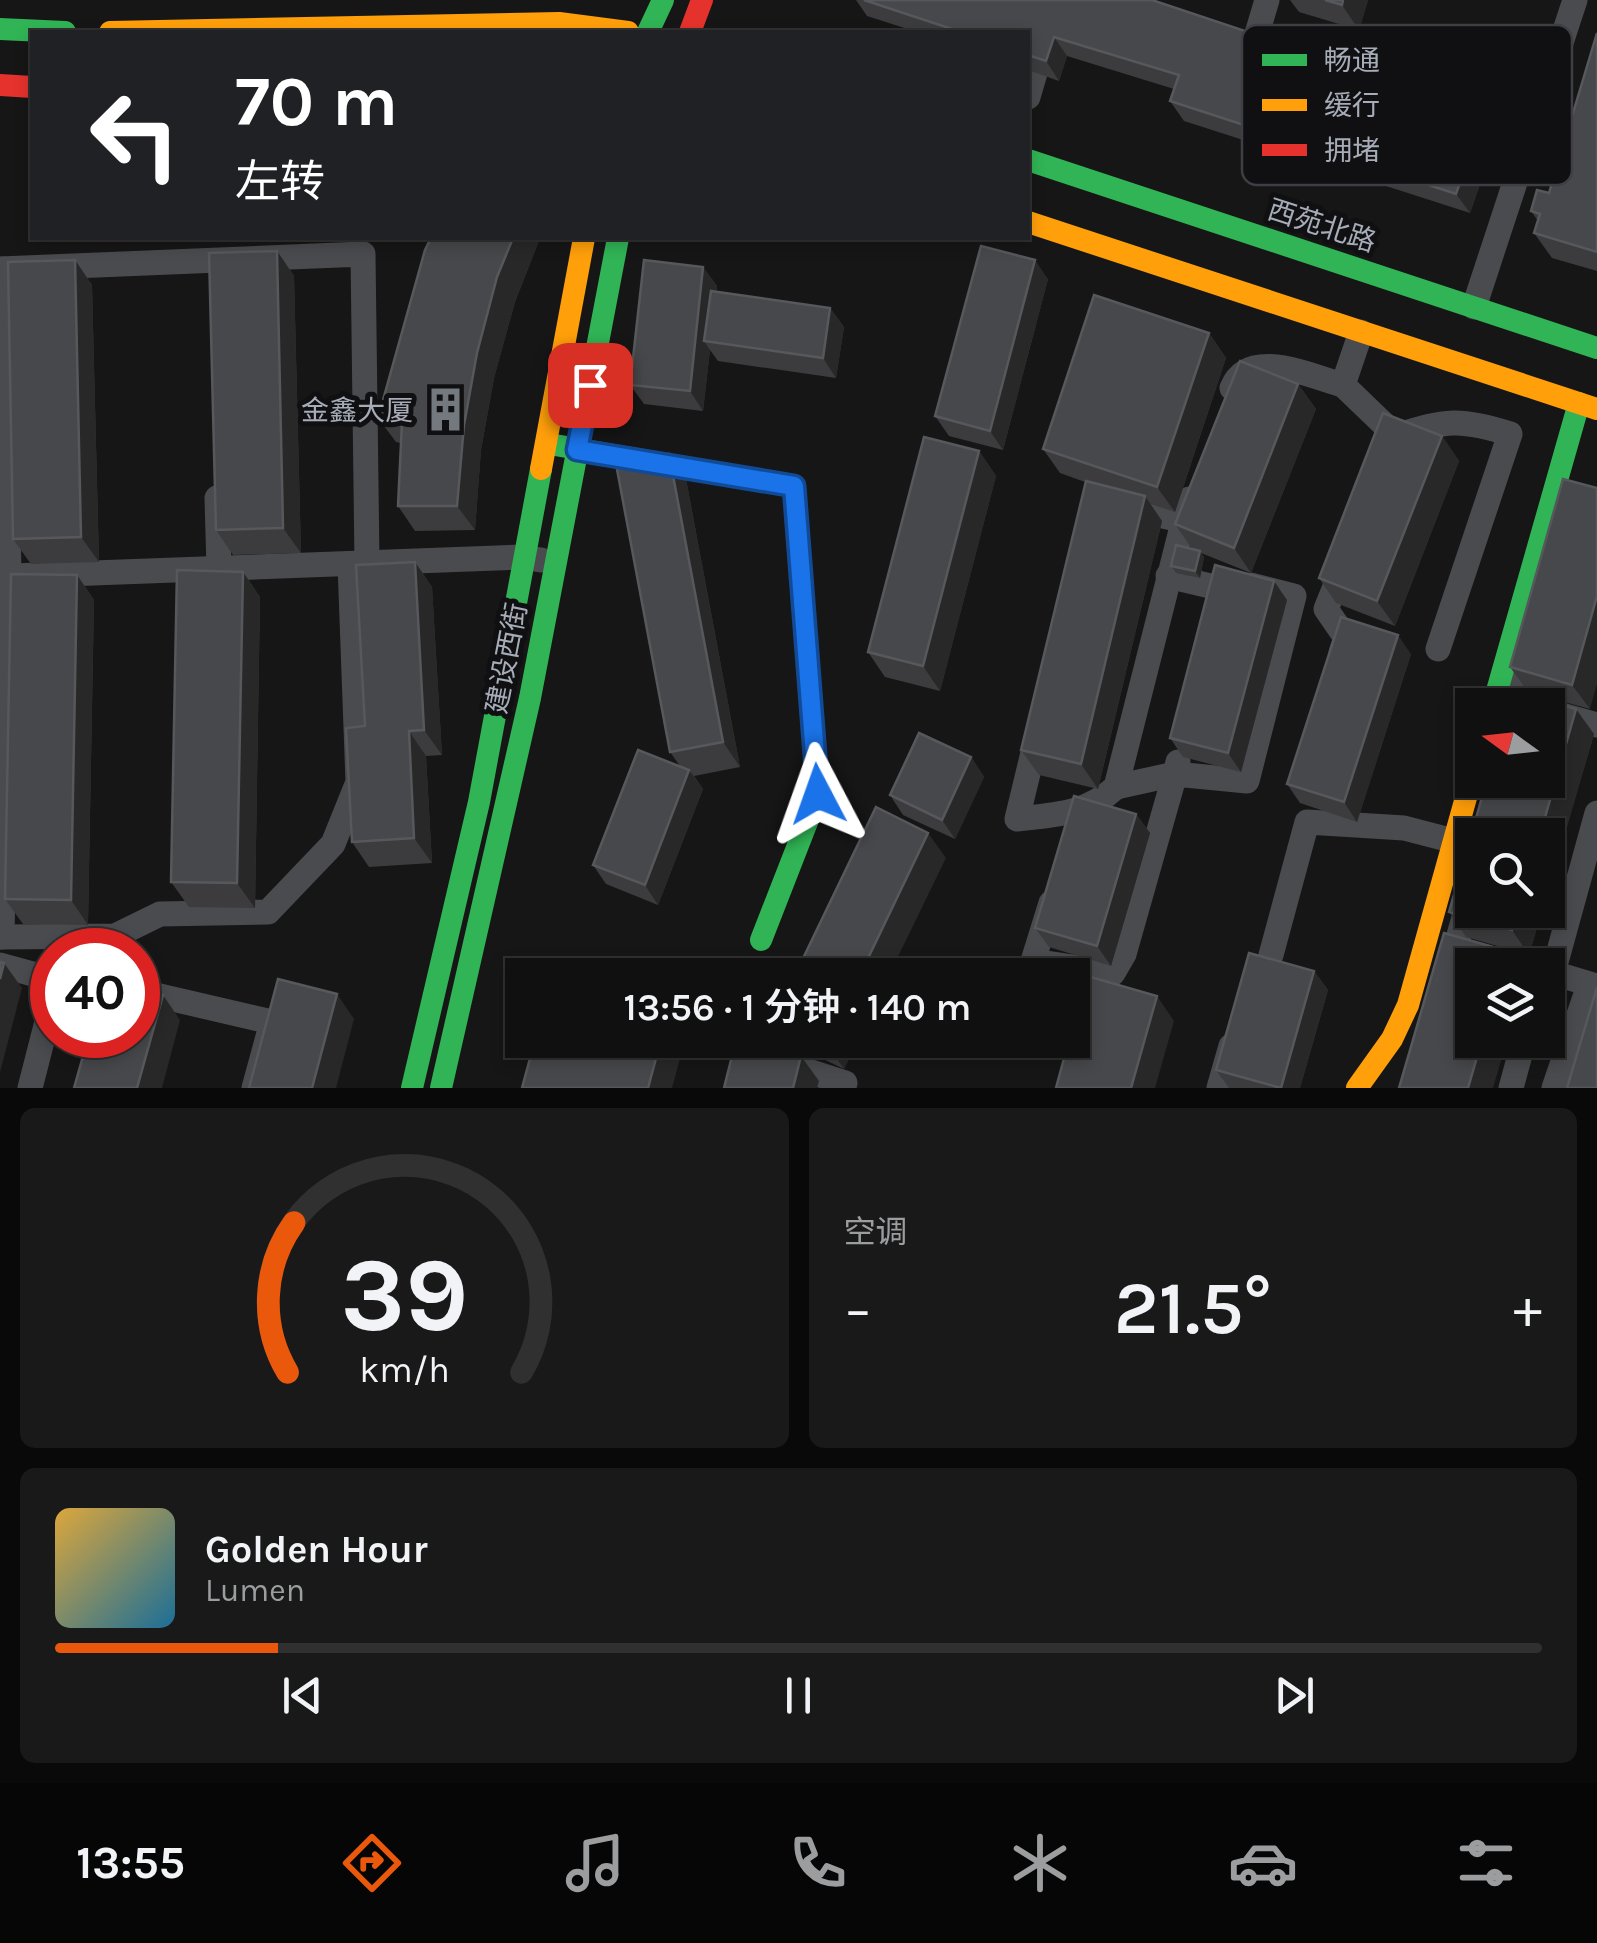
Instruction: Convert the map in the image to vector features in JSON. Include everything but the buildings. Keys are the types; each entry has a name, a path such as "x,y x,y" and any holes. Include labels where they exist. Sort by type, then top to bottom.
{"main road":[{"path":"649,30 663,0"},
{"path":"691,30 702,0"},
{"path":"210,30 559,23 613,30"},
{"path":"0,29 30,30"},
{"path":"0,85 30,88"},
{"name":"西苑北路","path":"1030,161 1597,348"},
{"path":"1030,223 1588,406 1498,688"},
{"name":"建设西街","path":"412,1088 479,802 584,240"},
{"name":"建设西街","path":"440,1088 530,698 618,240"},
{"path":"545,443 794,486 818,794 761,940"},
{"path":"1357,1088 1408,1005 1466,798"}],"street":[{"path":"1267,25 1268,0"},
{"path":"1567,25 1575,0"},
{"path":"1224,26 1242,32"},
{"path":"1474,307 1514,185"},
{"path":"362,254 358,782 333,844 268,912 173,903 115,936 1,936 2,269 210,270 362,254"},
{"path":"1343,385 1361,332"},
{"path":"1233,410 1236,378 1260,366 1343,385 1396,436"},
{"path":"1396,436 1465,420 1510,434 1438,648"},
{"path":"1382,471 1396,436"},
{"path":"216,472 219,568"},
{"path":"1116,788 1168,576 1206,478"},
{"path":"1522,688 1576,496"},
{"path":"1096,501 1189,521"},
{"path":"1334,674 1346,638 1326,609 1354,540"},
{"path":"4,576 179,580 219,568 522,557 556,563"},
{"path":"1168,576 1223,589"},
{"path":"1044,709 1016,820 1075,821 1116,788 1175,774 1248,781 1294,596 1226,578 1213,626"},
{"path":"1565,716 1597,725"},
{"path":"1056,886 1033,961 1113,972 1124,954 1184,737"},
{"path":"1554,1088 1595,986 1552,973 1597,814"},
{"path":"1270,955 1307,822 1404,828 1454,841"},
{"path":"1456,948 1461,928"},
{"path":"1441,1001 1455,952"},
{"path":"0,965 30,970"},
{"path":"160,996 272,1022 254,1088"},
{"path":"1219,1088 1240,1015"},
{"path":"1587,1071 1597,1038"},
{"path":"1380,1088 1381,1053"},
{"path":"30,1088 38,1058"},
{"path":"765,1058 845,1083 844,1088"},
{"path":"1511,1088 1519,1058"}],"traffic: fast":[{"path":"649,30 663,0"},
{"path":"0,29 30,30"},
{"path":"1030,161 1597,348"},
{"path":"441,1088 530,698 618,240"},
{"path":"1498,688 1579,403"},
{"path":"555,445 794,486 818,794 761,940"},
{"path":"412,1088 479,802 541,469"}],"traffic: slow":[{"path":"210,30 559,23 613,30"},
{"path":"1030,223 1597,409"},
{"path":"541,469 584,240"},
{"path":"1357,1088 1392,1039 1408,1005 1466,798"}],"traffic: jam":[{"path":"691,30 702,0"},
{"path":"0,85 30,87"}],"place":[{"name":"金鑫大厦","path":"446,410"}],"route":[{"path":"590,385 577,450 794,486 818,794"}]}
